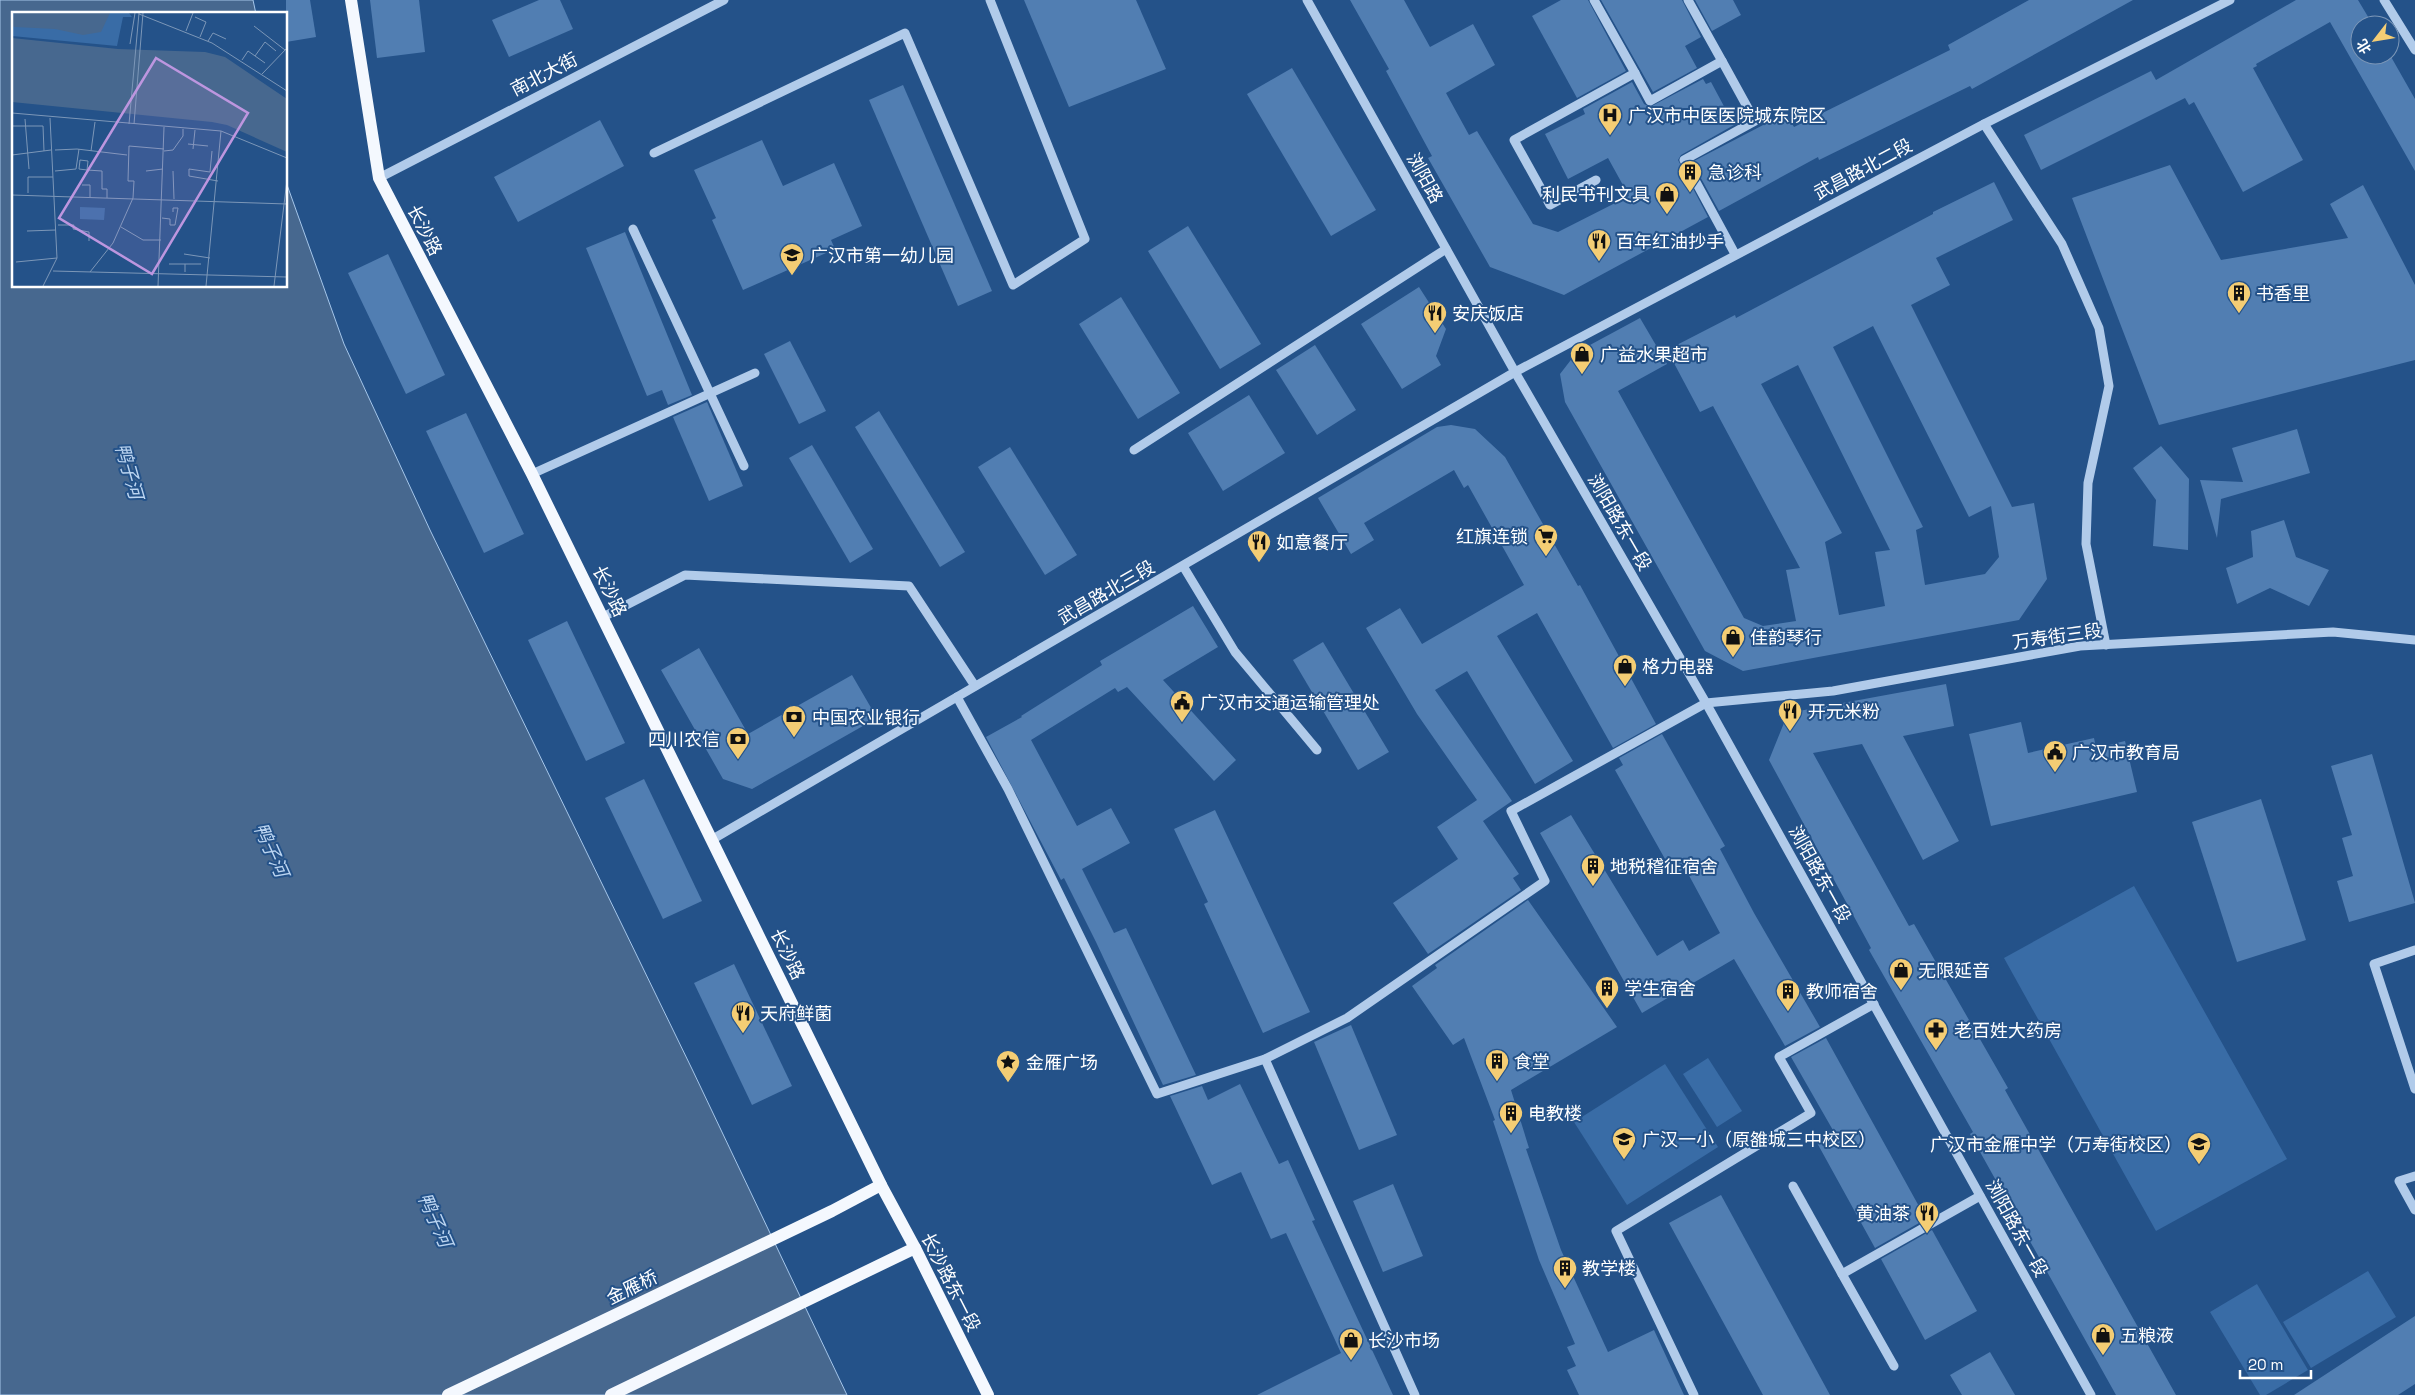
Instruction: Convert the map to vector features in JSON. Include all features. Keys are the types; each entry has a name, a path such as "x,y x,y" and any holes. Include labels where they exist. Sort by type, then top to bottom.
{"main road":[{"name":"长沙路","path":"351,0 379,178 532,474 713,839 881,1185"},
{"name":"金雁桥","path":"448,1395 832,1211 881,1185"},
{"name":"长沙路东一段","path":"881,1185 915,1248 988,1395"},
{"path":"612,1395 860,1273 915,1248"}],"street":[{"name":"南北大街","path":"379,178 724,0"},
{"path":"654,153 905,33 1012,285 1085,239 990,0"},
{"name":"浏阳路","path":"1307,0 1514,372"},
{"path":"1594,0 1650,101 1722,61"},
{"path":"1688,0 1755,121 1684,160 1735,254"},
{"name":"武昌路北二段","path":"1514,372 1984,124 2230,0"},
{"path":"2384,0 2415,50"},
{"path":"1596,180 1550,205 1514,140 1635,73"},
{"path":"1984,124 2062,244 2099,328 2109,386 2088,483 2086,544 2106,645"},
{"path":"633,229 744,466"},
{"path":"1134,450 1446,248"},
{"name":"武昌路北三段","path":"713,839 1514,372"},
{"name":"浏阳路东一段","path":"1514,372 1706,703 2091,1395"},
{"path":"532,474 755,374"},
{"path":"1183,566 1236,652 1317,750"},
{"path":"603,617 685,575 909,586 975,686"},
{"name":"万寿街三段","path":"1706,703 1833,691 2080,646 2333,632 2415,640"},
{"path":"957,697 1008,790 1157,1094 1265,1059 1347,1018 1545,881 1511,811 1706,703"},
{"path":"2415,950 2374,964 2415,1089"},
{"path":"1694,1395 1616,1231 1811,1113 1779,1057 1874,1004"},
{"path":"1265,1059 1415,1395"},
{"path":"2415,1176 2398,1181 2415,1210"},
{"path":"1793,1186 1894,1366"},
{"path":"1842,1274 1980,1196"}],"shaded area":[{"path":"2134,886 2287,1159 2156,1231 2004,958"},
{"path":"1708,1058 1742,1111 1717,1127 1683,1074"},
{"path":"1665,1064 1718,1147 1627,1205 1574,1122"},
{"path":"2368,1271 2396,1317 2311,1368 2283,1322"},
{"path":"2257,1284 2308,1370 2266,1395 2260,1395 2210,1312"}],"water":[{"name":"鸭子河","path":"0,0 253,0 256,12 12,12 12,288 288,288 288,188 344,344 430,530 692,1069 847,1395 0,1395"}],"building":[{"path":"286,0 310,0 316,37 288,42 288,12 286,12"},
{"path":"370,0 419,0 425,52 377,58"},
{"path":"539,0 560,0 573,29 509,57 492,20"},
{"path":"1024,0 1136,0 1166,69 1069,107"},
{"path":"1350,0 1404,0 1430,47 1473,24 1495,65 1446,93 1469,135 1477,131 1533,224 1558,232 1629,196 1608,158 1568,179 1545,134 1585,114 1583,109 1632,82 1644,104 1650,107 1703,79 1706,84 1711,82 1734,125 1681,155 1678,160 1708,217 1564,295 1490,267 1428,158 1432,156 1386,71 1389,69"},
{"path":"1561,0 1588,0 1626,71 1577,98 1532,16"},
{"path":"1601,0 1682,0 1701,37 1685,46 1697,68 1653,92"},
{"path":"1695,0 1733,0 1741,15 1712,31"},
{"path":"2029,0 2133,0 1972,89 1970,86 1819,160 1818,157 1719,211 1692,162 1786,113 1794,127 1950,50 1948,45"},
{"path":"2296,0 2358,0 2367,15 2350,15 2350,57 2330,22 2256,64 2257,66 2253,68 2303,160 2243,192 2194,102 2189,105 2185,98 2041,170 2024,135 2151,71 2156,80"},
{"path":"2355,65 2396,65 2415,99 2415,171"},
{"path":"1292,68 1376,210 1331,236 1247,94"},
{"path":"903,85 992,291 958,306 869,100"},
{"path":"600,120 624,166 518,222 494,177"},
{"path":"762,140 783,186 834,163 862,226 831,240 835,249 743,290 712,220 716,218 694,170"},
{"name":"书香里","path":"2170,165 2221,260 2348,238 2330,204 2363,185 2415,285 2415,360 2159,425 2072,198"},
{"path":"1994,182 2013,220 1936,258 1950,285 1911,305 2012,507 2034,503 2047,579 2019,620 1743,671 1705,651 1565,402 1560,374 1577,352 1640,318 1667,364 1618,391 1744,618 1763,626 1796,621 1786,570 1800,568 1713,406 1700,412 1667,350 1735,315 1736,318 1933,214 1933,212","holes":["1873,326 1969,517 1991,506 1999,557 1985,574 1925,585 1916,530 1923,527 1833,347","1798,365 1890,550 1875,552 1885,606 1839,615 1825,542 1842,533 1761,384"]},
{"path":"1188,226 1261,344 1220,369 1148,251"},
{"path":"625,232 692,395 668,405 662,390 647,396 586,248"},
{"path":"388,254 445,375 406,394 348,273"},
{"path":"1419,287 1446,329 1436,356 1441,365 1402,389 1361,324"},
{"path":"1121,297 1180,393 1138,419 1079,324"},
{"path":"790,341 826,411 799,424 764,354"},
{"path":"1315,345 1356,410 1317,435 1276,370"},
{"path":"1249,395 1285,453 1223,491 1188,433"},
{"path":"707,402 743,486 709,501 673,417"},
{"path":"879,411 965,552 940,567 855,427"},
{"path":"466,413 524,534 484,553 426,431"},
{"path":"1451,425 1475,429 1505,457 1578,586 1580,585 1656,724 1613,748 1537,613 1497,636 1573,761 1535,784 1467,671 1435,690 1512,801 1483,821 1519,874 1513,878 1521,890 1428,954 1393,903 1458,859 1437,827 1477,800 1417,714 1366,628 1400,608 1422,644 1524,585 1468,485 1464,488 1454,470 1364,523 1374,540 1351,554 1318,498 1437,427"},
{"path":"2297,429 2310,473 2221,499 2217,538 2200,480 2243,482 2232,448"},
{"path":"812,445 873,549 850,563 789,458"},
{"path":"2161,446 2189,479 2188,550 2153,546 2156,500 2133,468"},
{"path":"1010,447 1077,555 1045,575 978,467"},
{"path":"2284,520 2296,557 2329,570 2309,606 2270,588 2237,604 2226,568 2253,557 2251,531"},
{"path":"1193,606 1218,647 1163,680 1236,760 1214,781 1127,687 1118,692 1115,688 1031,740 1077,826 1111,808 1130,843 1082,869 1114,933 1126,928 1196,1075 1163,1085 1064,878 1061,880 986,737 1022,717 1102,665 1100,661"},
{"path":"567,621 625,743 586,761 528,640"},
{"path":"1323,642 1389,752 1358,770 1293,660"},
{"path":"699,648 748,734 852,675 877,718 752,789 723,779 661,670"},
{"path":"1946,684 1954,726 1903,736 1959,841 1923,860 1862,744 1813,753 1909,926 1914,924 2008,1088 2005,1090 2176,1395 2116,1395 1970,1134 1973,1132 1869,950 1871,948 1769,760 1788,713"},
{"name":"广汉市教育局","path":"2021,722 2028,753 2094,738 2096,748 2125,741 2137,792 1991,826 1969,734"},
{"path":"1662,734 1725,846 1720,849 1754,913 1820,1027 1785,1046 1734,959 1642,1013 1540,833 1571,815 1657,956 1683,940 1689,951 1720,933 1685,868 1674,875 1615,770 1623,765 1619,758"},
{"path":"2372,754 2415,903 2349,922 2337,881 2353,876 2342,838 2352,835 2331,766"},
{"path":"644,779 702,901 663,919 605,798"},
{"path":"2261,799 2306,940 2237,962 2192,822"},
{"path":"1215,810 1310,1012 1263,1033 1204,904 1208,902 1174,829"},
{"path":"1528,900 1617,1027 1511,1090 1529,1148 1526,1149 1561,1250 1608,1352 1654,1330 1684,1395 1579,1395 1567,1370 1576,1366 1567,1347 1575,1344 1539,1260 1493,1121 1495,1120 1464,1038 1453,1045 1412,986 1437,968 1435,965"},
{"path":"734,964 792,1086 752,1105 694,983"},
{"path":"1351,1025 1397,1135 1359,1150 1314,1042"},
{"path":"1826,1038 1926,1219 1875,1248 1816,1141 1834,1132 1791,1057"},
{"path":"1240,1084 1279,1164 1288,1160 1315,1220 1312,1221 1393,1395 1257,1395 1341,1353 1286,1233 1271,1239 1241,1172 1212,1185 1170,1096 1202,1086 1208,1100"},
{"path":"1393,1184 1423,1256 1383,1272 1353,1201"},
{"path":"1721,1195 1830,1395 1763,1395 1669,1223"},
{"path":"1932,1230 1977,1311 1925,1340 1881,1259"},
{"path":"2415,1316 2415,1384 2398,1395 2294,1395"},
{"path":"1990,1352 2015,1395 1962,1395 1950,1375"}],"place":[{"name":"广汉市中医医院城东院区","path":"1610,136"},
{"name":"急诊科","path":"1690,193"},
{"name":"利民书刊文具","path":"1667,215"},
{"name":"百年红油抄手","path":"1599,262"},
{"name":"广汉市第一幼儿园","path":"792,276"},
{"name":"书香里","path":"2239,314"},
{"name":"安庆饭店","path":"1435,334"},
{"name":"广益水果超市","path":"1582,375"},
{"name":"红旗连锁","path":"1546,557"},
{"name":"如意餐厅","path":"1259,563"},
{"name":"佳韵琴行","path":"1733,658"},
{"name":"格力电器","path":"1625,687"},
{"name":"广汉市交通运输管理处","path":"1182,723"},
{"name":"开元米粉","path":"1790,732"},
{"name":"中国农业银行","path":"794,738"},
{"name":"四川农信","path":"738,760"},
{"name":"广汉市教育局","path":"2055,773"},
{"name":"地税稽征宿舍","path":"1593,887"},
{"name":"无限延音","path":"1901,991"},
{"name":"学生宿舍","path":"1607,1009"},
{"name":"教师宿舍","path":"1788,1012"},
{"name":"天府鲜菌","path":"743,1034"},
{"name":"老百姓大药房","path":"1936,1051"},
{"name":"食堂","path":"1497,1082"},
{"name":"金雁广场","path":"1008,1083"},
{"name":"电教楼","path":"1511,1134"},
{"name":"广汉一小（原雒城三中校区）","path":"1624,1160"},
{"name":"广汉市金雁中学（万寿街校区）","path":"2199,1165"},
{"name":"黄油茶","path":"1927,1234"},
{"name":"教学楼","path":"1565,1289"},
{"name":"五粮液","path":"2103,1356"},
{"name":"长沙市场","path":"1351,1361"}]}
